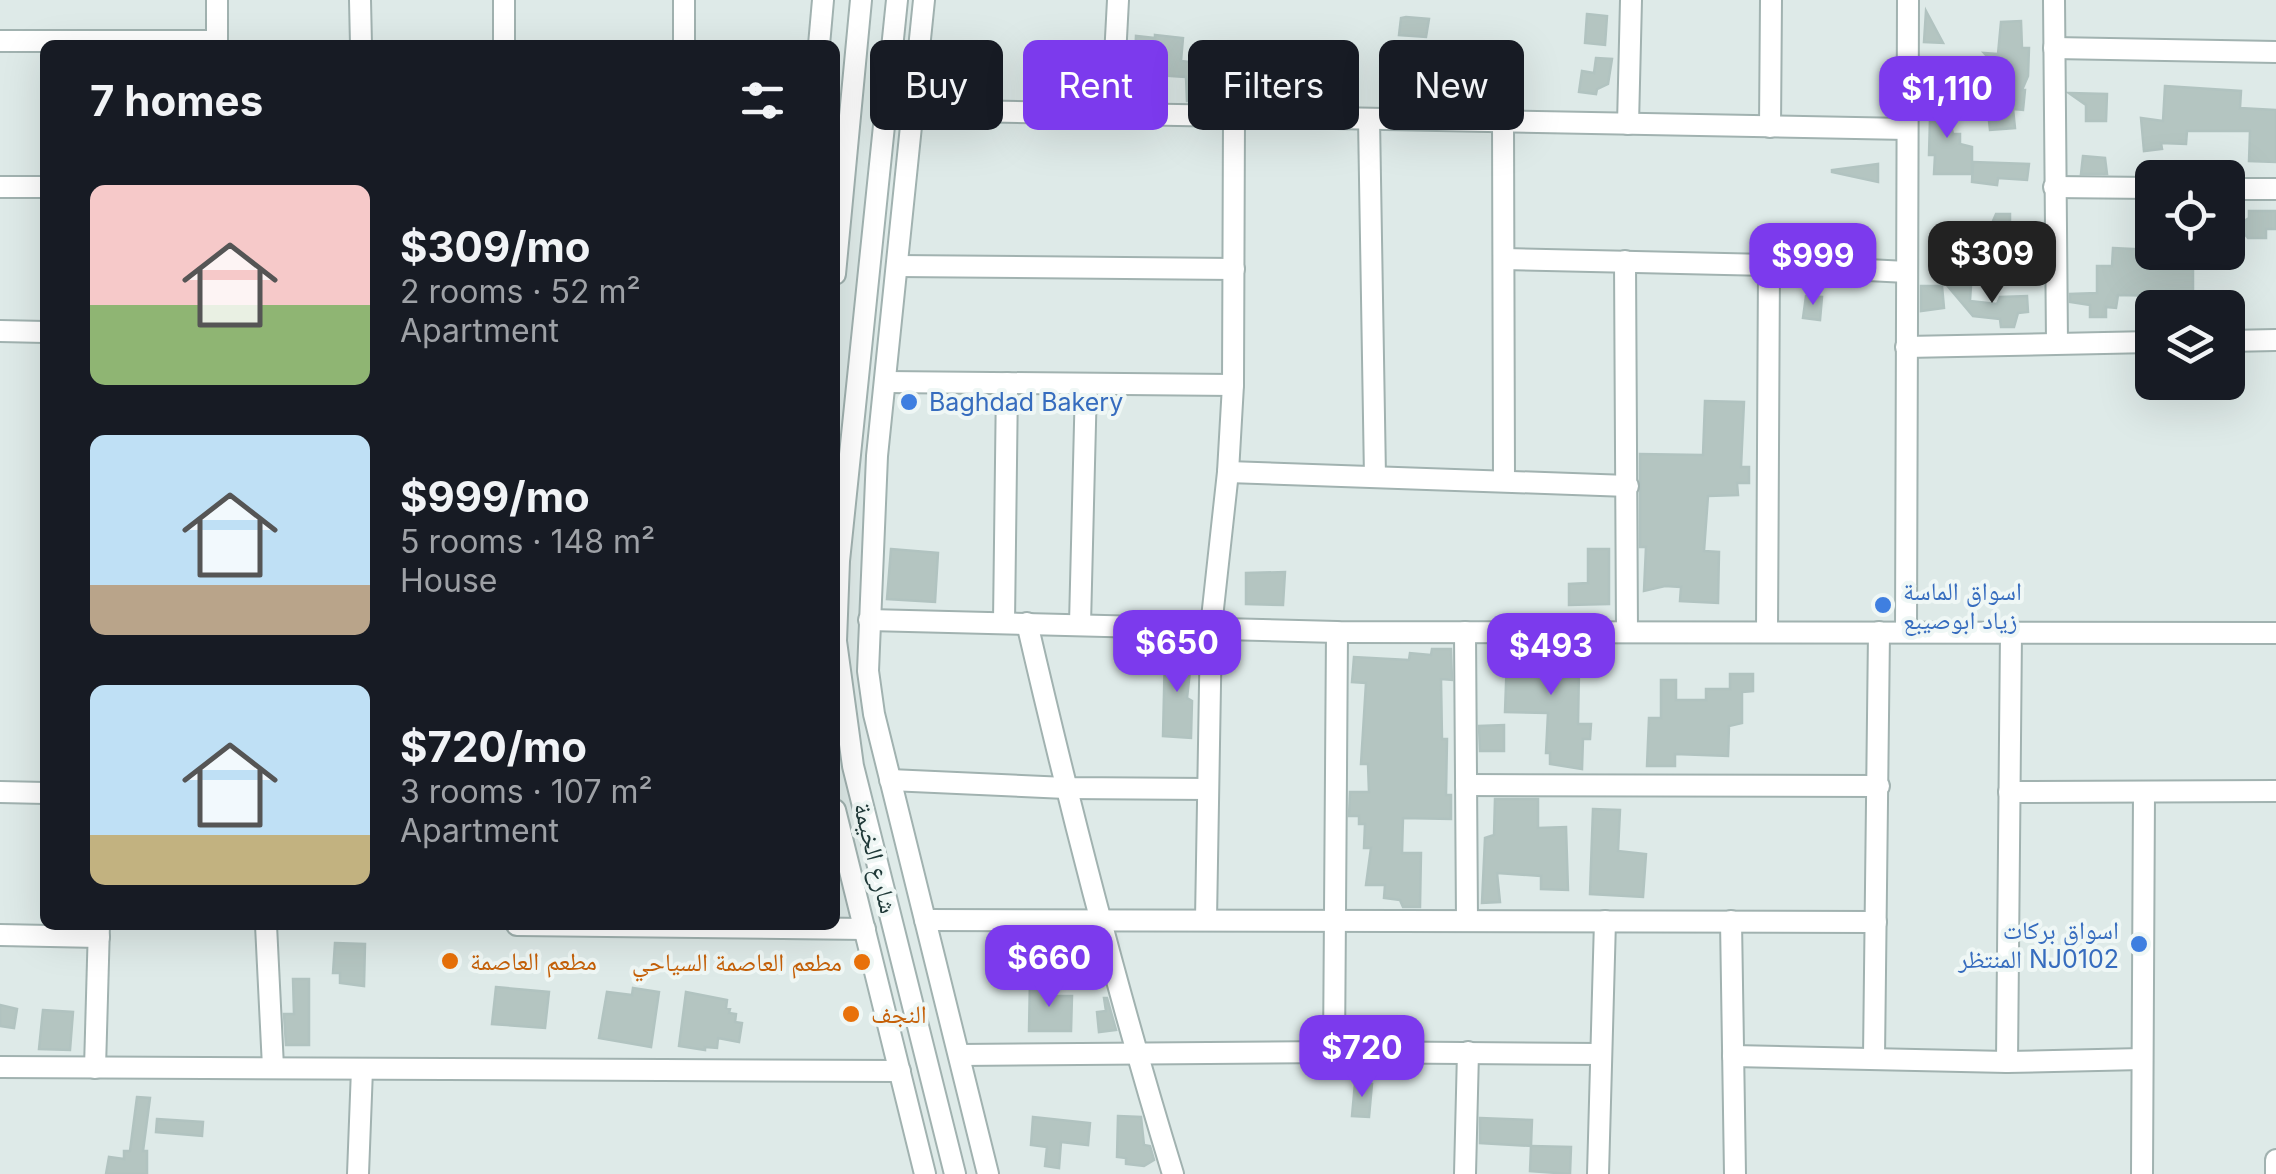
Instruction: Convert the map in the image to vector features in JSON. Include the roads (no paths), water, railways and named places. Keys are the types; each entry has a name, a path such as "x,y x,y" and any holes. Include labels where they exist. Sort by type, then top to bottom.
{"street":[{"path":"217,0 217,40"},
{"path":"360,0 361,40"},
{"path":"504,0 504,40"},
{"path":"684,0 684,40"},
{"path":"819,40 823,0"},
{"path":"840,223 861,0"},
{"name":"شارع الخيمة","path":"840,551 897,0"},
{"path":"920,40 924,0"},
{"path":"1116,40 1118,0"},
{"path":"1628,124 1631,0"},
{"path":"1770,127 1771,0"},
{"path":"1906,632 1908,0"},
{"path":"2054,0 2057,343"},
{"path":"0,41 40,41"},
{"path":"2054,48 2276,52"},
{"path":"1359,119 1379,119"},
{"path":"1369,119 1375,477"},
{"path":"1524,122 1907,130"},
{"path":"911,130 878,456 868,671 890,780 988,1174"},
{"path":"1206,920 1211,627 1228,472 1232,385 1234,130"},
{"path":"1502,130 1504,482"},
{"path":"847,150 850,160 860,164 870,160 882,146"},
{"path":"0,187 40,187"},
{"path":"2054,187 2135,188"},
{"path":"2245,189 2276,189"},
{"path":"1504,259 1769,264 1907,272"},
{"path":"1625,261 1627,632"},
{"path":"1767,632 1769,264"},
{"path":"897,266 1234,269"},
{"path":"840,272 853,270 866,296"},
{"path":"0,331 40,332"},
{"path":"2245,341 2276,340"},
{"path":"1906,346 2135,342"},
{"path":"886,382 1232,385"},
{"path":"1004,622 1007,383"},
{"path":"1080,624 1086,384"},
{"path":"850,452 878,456"},
{"path":"1228,472 1628,486"},
{"path":"869,620 1336,632 2276,633"},
{"path":"1027,623 1100,919 1172,1174"},
{"path":"1334,1052 1336,632"},
{"path":"1465,632 1467,920"},
{"path":"1874,1057 1879,632"},
{"path":"2007,1062 2012,632"},
{"name":"شارع الخيمة","path":"840,683 853,766 954,1174"},
{"path":"890,780 1066,788 1208,789"},
{"path":"1466,785 1879,786"},
{"path":"2010,792 2276,791"},
{"path":"0,792 40,793"},
{"path":"2142,1174 2144,792"},
{"name":"شارع الخيمة","path":"840,831 925,1174"},
{"path":"925,920 1876,922"},
{"path":"1598,1174 1605,921"},
{"path":"1731,921 1735,1174"},
{"path":"266,930 273,1068"},
{"path":"840,930 864,930"},
{"path":"0,935 99,931 96,1068"},
{"path":"1464,1174 1468,1052"},
{"path":"959,1056 1602,1054"},
{"path":"1733,1056 2007,1062 2142,1060"},
{"path":"0,1067 900,1071"},
{"path":"358,1174 362,1069"},
{"path":"2276,1160 2276,1174"}],"place":[{"name":"Baghdad Bakery","path":"909,402"},
{"name":"اسواق الماسة زياد ابوصيبع","path":"1883,605"},
{"name":"اسواق بركات المنتظر NJ0102","path":"2139,944"},
{"name":"مطعم العاصمة","path":"450,961"},
{"name":"مطعم العاصمة السياحي","path":"862,962"},
{"name":"النجف","path":"851,1014"}]}
